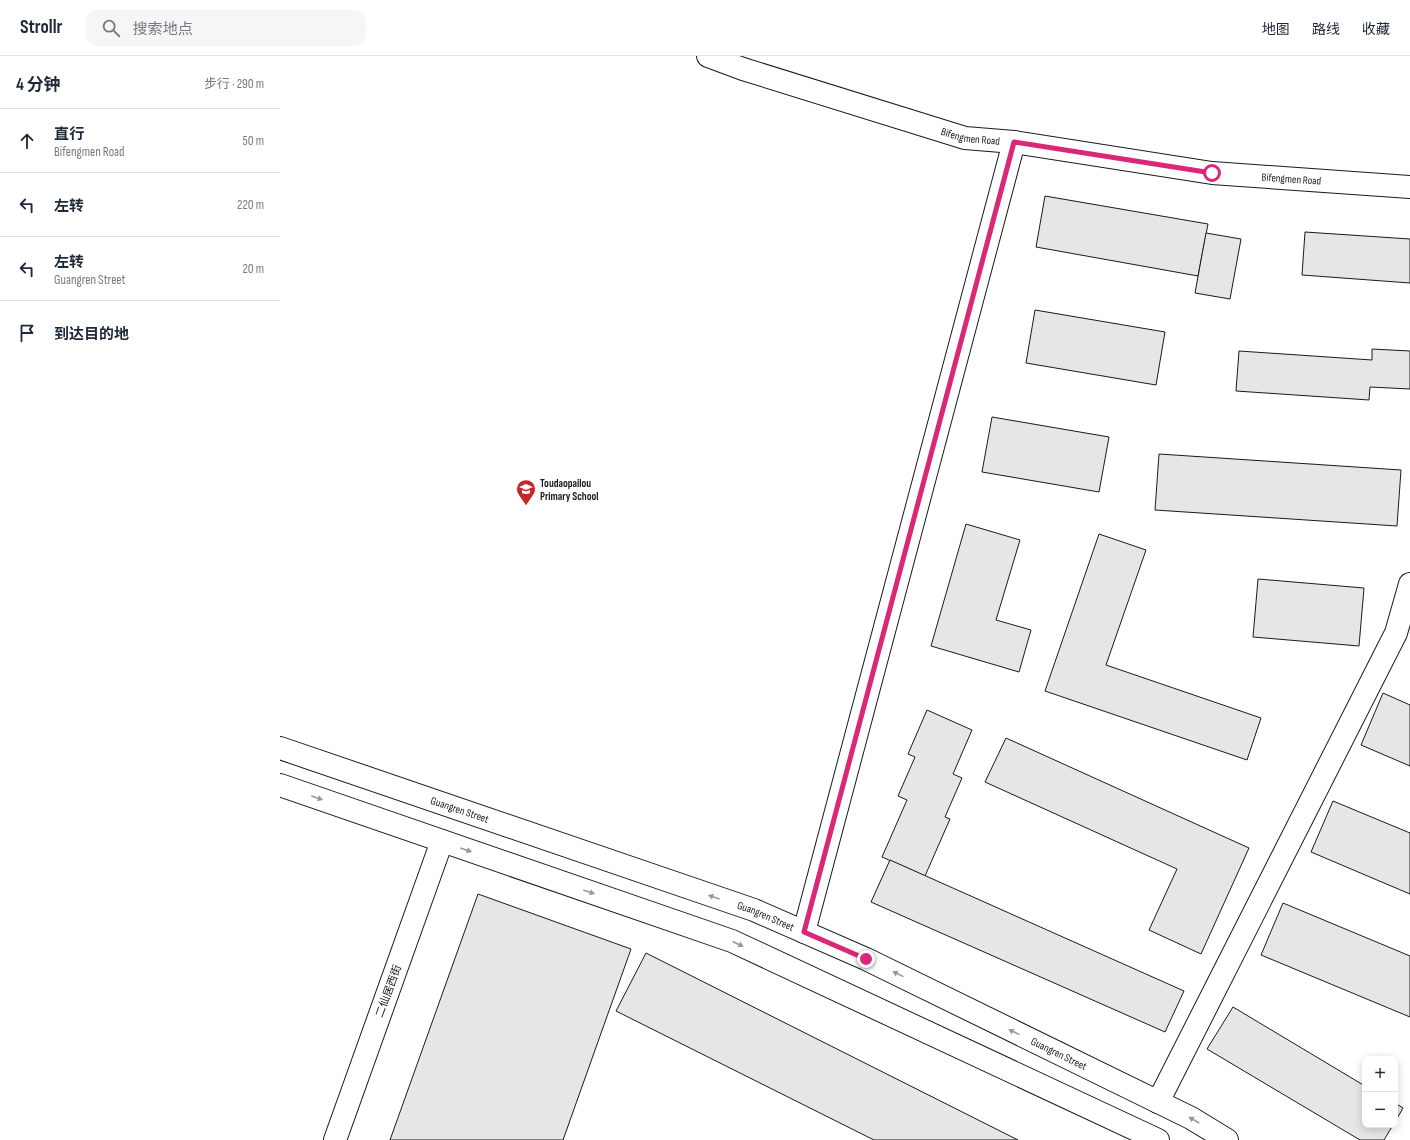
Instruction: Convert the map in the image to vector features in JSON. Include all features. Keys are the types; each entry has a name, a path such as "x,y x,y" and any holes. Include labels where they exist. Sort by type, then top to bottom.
{"main road":[{"name":"Bifengmen Road","path":"708,56 742,69 965,138 1014,142 1212,173 1410,187"},
{"path":"804,932 1014,142"},
{"path":"1158,1102 1396,633 1410,584"},
{"name":"Guangren Street","path":"280,748 754,910 866,959 1191,1118 1227,1140"},
{"path":"280,785 732,941 1158,1140"},
{"name":"二仙居西街","path":"335,1140 442,841"}],"building":[{"path":"1045,196 1208,224 1198,276 1036,247"},
{"path":"1305,232 1410,239 1410,283 1302,275"},
{"path":"1206,233 1241,239 1230,299 1195,293"},
{"path":"1035,310 1165,332 1156,385 1026,363"},
{"path":"1372,349 1410,351 1410,389 1370,387 1369,400 1236,391 1239,351 1372,360"},
{"path":"992,417 1109,437 1099,492 982,472"},
{"path":"1159,454 1401,470 1397,526 1155,510"},
{"path":"966,524 1020,540 996,620 1031,630 1019,672 931,646"},
{"path":"1099,534 1146,550 1106,665 1261,718 1247,760 1045,691"},
{"path":"1258,579 1364,588 1359,646 1253,637"},
{"path":"1383,693 1410,705 1410,766 1361,745"},
{"path":"927,710 972,730 953,774 962,778 945,817 950,819 925,876 882,857 907,800 898,796 915,757 908,754"},
{"path":"1006,738 1249,848 1201,954 1149,930 1177,869 985,782"},
{"path":"1333,801 1410,833 1410,894 1311,852"},
{"path":"890,860 1184,991 1165,1032 871,902"},
{"path":"478,894 631,949 563,1140 390,1140"},
{"path":"1283,903 1410,956 1410,1017 1261,955"},
{"path":"646,953 1018,1140 874,1140 616,1011"},
{"path":"1233,1007 1362,1084 1362,1128 1391,1128 1384,1140 1360,1140 1207,1049"},
{"path":"1398,1105 1403,1108 1398,1117"}],"place":[{"name":"Toudaopailou Primary School","path":"526,506"}],"route":[{"path":"866,959 804,932 1014,142 1212,173"}]}
